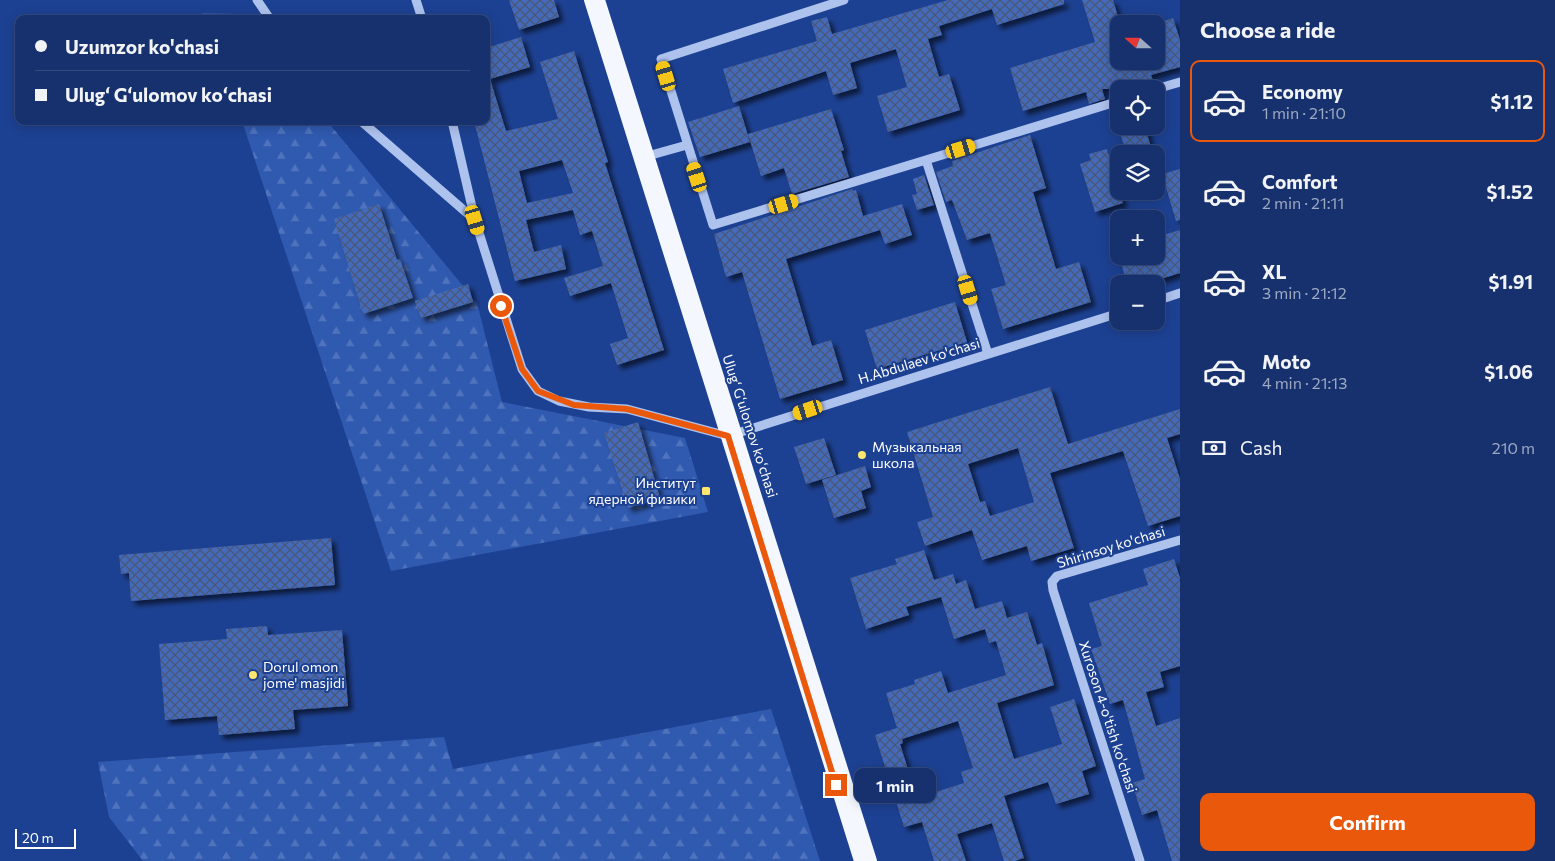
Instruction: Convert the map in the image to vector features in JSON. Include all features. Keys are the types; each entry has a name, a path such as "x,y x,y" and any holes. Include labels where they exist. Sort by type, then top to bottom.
{"main road":[{"name":"Ulugʻ Gʻulomov koʻchasi","path":"590,0 644,158 871,861"},
{"name":"Ulugʻ Gʻulomov koʻchasi","path":"599,0 644,158"},
{"name":"Ulugʻ Gʻulomov koʻchasi","path":"732,434 860,861"}],"street":[{"path":"257,0 267,15"},
{"path":"416,0 421,15"},
{"path":"844,0 661,59 713,225 1110,103"},
{"path":"1165,86 1180,82"},
{"path":"365,125 475,220"},
{"path":"453,125 475,220 511,340 522,369 538,391 574,405 627,409 732,434"},
{"path":"644,158 687,145"},
{"path":"926,160 988,354"},
{"path":"1165,298 1180,293"},
{"name":"H.Abdulaev ko'chasi","path":"732,434 1110,316"},
{"name":"Shirinsoy ko'chasi","path":"1052,582 1057,576 1180,540"},
{"name":"Xuroson 4-o'tish ko'chasi","path":"1052,582 1140,861"}],"green space":[{"path":"202,13 239,15 203,15"},
{"path":"243,125 330,125 477,303 502,402 685,438 708,512 391,571"},
{"path":"771,709 820,861 143,861 109,817 98,762 444,737 453,769"}],"building":[{"path":"509,0 554,0 559,17 519,30"},
{"path":"948,0 1064,0 1064,4 997,25 992,9 939,26 942,35 928,39 939,77 949,74 960,110 888,132 877,96 907,87 896,49 850,63 857,88 833,95 826,71 733,103 723,69 817,41 811,21 827,17 832,34"},
{"path":"1082,0 1113,0 1118,15 1110,15 1110,70 1165,70 1165,21 1173,18 1180,40 1180,67 1151,75 1153,80 1110,80 1110,89 1102,89 1105,99 1089,104 1086,92 1023,111 1010,68 1095,42"},
{"path":"521,37 530,67 490,79 490,47"},
{"path":"574,51 608,162 605,163 664,350 617,365 610,344 628,338 611,283 570,296 564,278 603,266 592,231 580,235 573,210 526,220 534,252 561,245 566,269 515,281 475,125 490,125 490,79 506,131 558,119 540,62","holes":["562,160 573,193 527,203 519,171"]},
{"path":"739,106 750,142 700,157 688,122"},
{"path":"831,109 844,150 841,151 849,177 792,194 784,168 761,176 748,134"},
{"path":"1030,135 1046,188 1033,192 1056,269 1079,262 1091,302 1003,329 991,289 1006,285 990,233 967,240 952,200 946,202 936,172 953,166 952,161"},
{"path":"1121,135 1148,135 1150,144 1147,145 1124,145"},
{"path":"1107,149 1110,159 1110,200 1122,200 1123,203 1095,212 1080,164 1091,160 1089,154"},
{"path":"1180,169 1180,220 1176,221 1165,184 1165,173"},
{"path":"924,175 934,205 917,210 912,195 917,194 913,179"},
{"path":"852,189 853,191 856,190 863,216 902,204 912,235 885,244 880,230 786,259 812,346 831,340 843,380 780,399 742,272 726,277 714,234"},
{"path":"379,204 397,260 400,259 413,298 363,314 334,219"},
{"path":"1180,230 1180,273 1165,278 1165,275 1124,275 1122,265 1165,265 1165,234"},
{"path":"468,284 473,302 421,318 415,301"},
{"path":"955,302 967,342 877,369 865,330"},
{"path":"1050,387 1068,444 1180,409 1180,434 1167,438 1180,479 1180,516 1148,526 1123,451 1050,473 1074,548 1031,561 1027,546 982,560 972,530 925,546 917,522 933,517 907,432","holes":["1018,448 1034,502 990,516 985,501 980,502 968,464"]},
{"path":"638,422 660,498 628,508 604,433"},
{"path":"824,438 836,475 806,484 794,447"},
{"path":"865,466 871,487 861,491 866,508 834,518 822,480"},
{"path":"331,538 335,585 131,601 129,573 121,574 119,555"},
{"path":"924,550 934,580 953,574 956,584 966,580 975,609 1002,601 1007,618 1027,612 1037,645 1042,643 1054,685 997,703 1014,759 1062,744 1050,707 1074,699 1096,766 1082,771 1089,794 1056,804 1048,782 1004,796 1024,858 1015,861 1004,861 992,823 957,834 966,861 934,861 922,822 904,827 875,735 897,728 886,693 915,684 914,680 941,671 948,693 1006,675 996,641 989,643 985,629 954,639 941,597 906,607 909,615 866,629 850,578 897,564 895,559","holes":["958,721 973,768 961,772 964,783 917,798 900,744 903,743 902,739"]},
{"path":"1174,559 1180,578 1180,666 1160,672 1164,687 1146,692 1156,726 1180,718 1180,861 1172,861 1157,810 1142,815 1132,783 1145,779 1123,700 1110,704 1091,649 1102,646 1089,603 1148,585 1143,569"},
{"name":"Dorul omon jome' masjidi","path":"267,626 268,635 342,630 348,706 293,710 295,729 219,735 217,716 165,720 159,644 227,639 226,629"}],"place":[{"name":"Музыкальная школа","path":"862,455"},
{"name":"Институт ядерной физики","path":"706,491"},
{"name":"Dorul omon jome' masjidi","path":"253,675"}],"route":[{"path":"501,306 522,369 538,391 559,401 574,405 627,409 728,436 836,785"}]}
